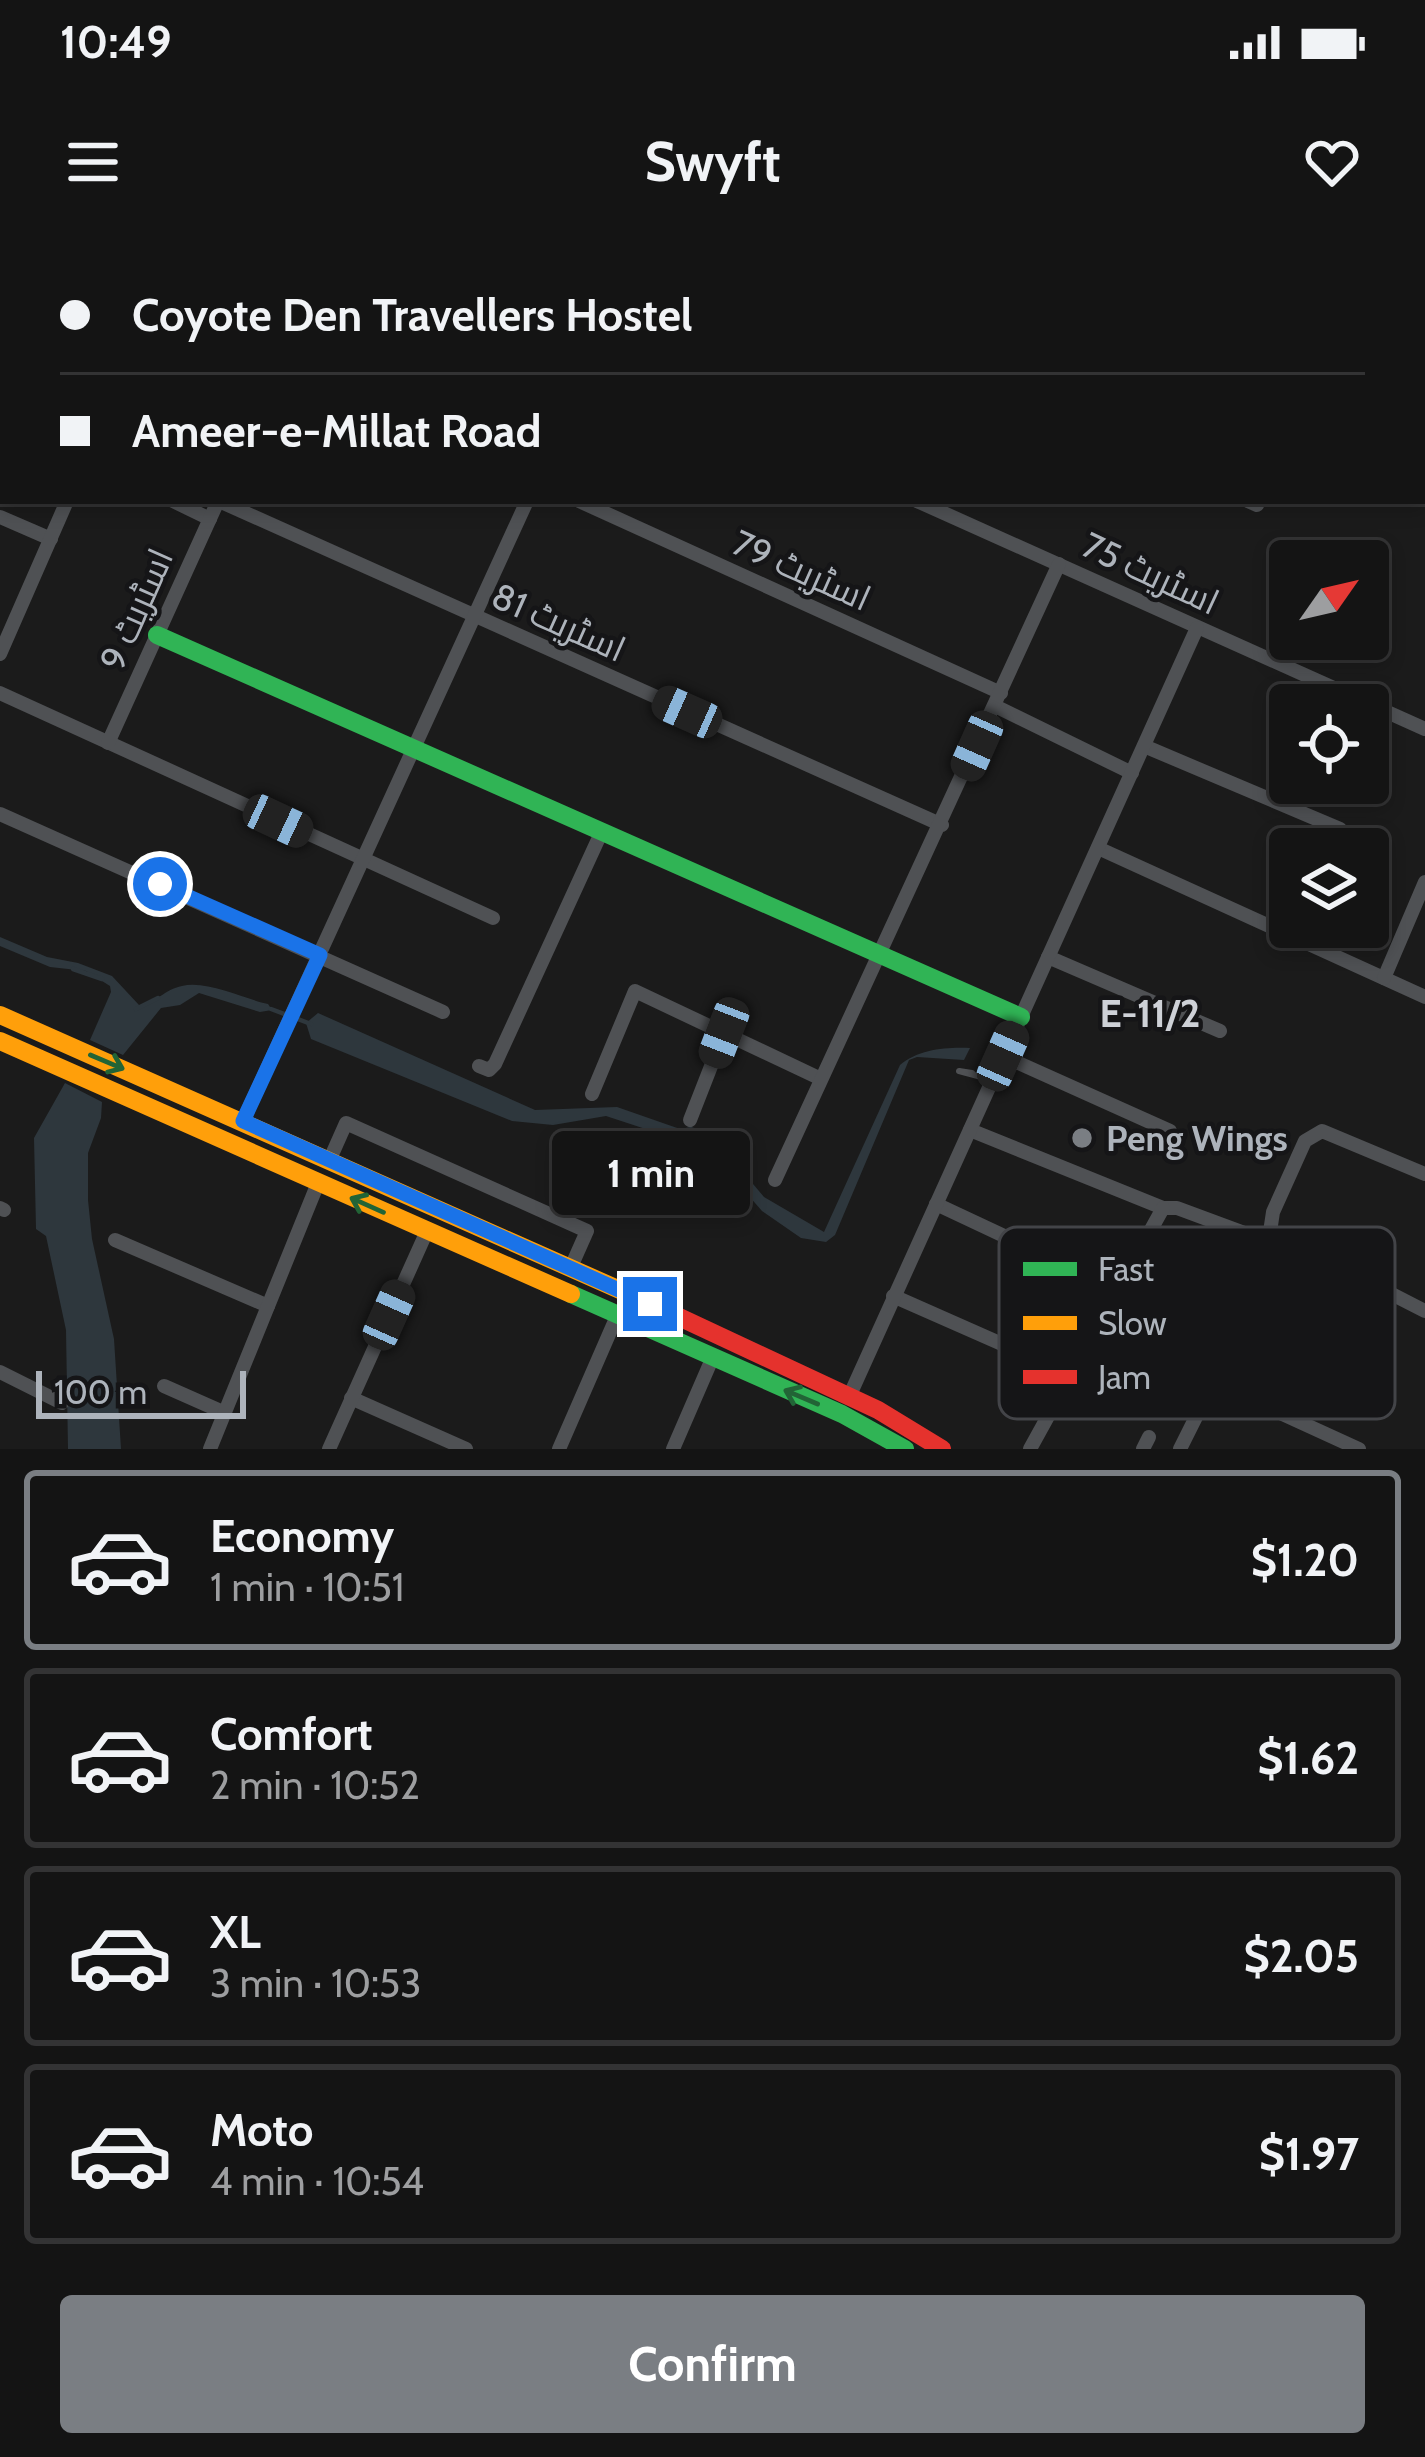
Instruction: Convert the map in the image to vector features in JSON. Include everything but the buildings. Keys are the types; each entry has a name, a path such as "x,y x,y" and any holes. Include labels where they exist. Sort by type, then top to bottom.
{"main road":[{"path":"158,634 1021,1017"},
{"path":"0,1015 571,1267 845,1406 905,1449"},
{"path":"0,1041 712,1359 898,1421 942,1449"},
{"path":"234,1142 243,1121"},
{"path":"560,1290 571,1267"}],"street":[{"path":"0,654 66,504"},
{"path":"179,504 210,519"},
{"name":"اسٹریٹ 9","path":"108,743 218,504"},
{"name":"اسٹریٹ 81","path":"226,504 942,825"},
{"path":"243,1121 526,504"},
{"name":"اسٹریٹ 79","path":"585,504 998,699 1132,773"},
{"name":"اسٹریٹ 75","path":"924,504 1425,729"},
{"path":"0,517 51,539"},
{"path":"775,1180 1060,564"},
{"path":"845,1406 1197,628"},
{"path":"0,693 493,918"},
{"path":"1144,746 1338,828"},
{"path":"0,814 443,1012"},
{"path":"479,1066 489,1070 495,1064 602,830"},
{"path":"1098,848 1425,997"},
{"path":"1384,978 1425,882"},
{"path":"1048,957 1220,1030"},
{"path":"592,1094 635,992 819,1078"},
{"path":"690,1120 724,1033"},
{"path":"1003,1056 1170,1131"},
{"path":"330,1159 346,1123 565,1221 587,1231 571,1267"},
{"path":"970,1130 1163,1208 1177,1208 1228,1227"},
{"path":"1271,1227 1305,1141 1322,1131 1425,1174"},
{"path":"211,1449 318,1184"},
{"path":"936,1204 999,1233"},
{"path":"1152,1227 1163,1208"},
{"path":"329,1449 427,1231"},
{"path":"115,1240 268,1306"},
{"path":"892,1296 999,1343"},
{"path":"1395,1296 1425,1310"},
{"path":"560,1449 617,1316"},
{"path":"673,1449 712,1359"},
{"path":"0,1372 62,1403"},
{"path":"164,1386 225,1414"},
{"path":"351,1398 465,1449"},
{"path":"1030,1449 1046,1419"},
{"path":"1180,1449 1194,1419"},
{"path":"1290,1419 1359,1449"}],"lane":[{"path":"972,1073 992,1080"}],"shaded area":[{"path":"0,937 112,976 139,1005 192,985 268,1004 272,1010 260,1012 199,993 180,1005 161,1008 123,1055 90,1040 110,986 86,971 50,967 0,946"},
{"path":"318,1013 535,1110 617,1107 680,1129 710,1133 764,1197 824,1232 900,1065 916,1055 933,1050 970,1048 964,1060 909,1060 835,1235 826,1242 801,1238 762,1211 700,1140 676,1139 606,1116 553,1125 512,1121 311,1039 306,1023"},
{"path":"65,1083 102,1102 88,1153 88,1200 114,1339 121,1449 68,1449 66,1330 46,1236 36,1229 34,1138"}],"waterway":[{"path":"73,969 102,979"},
{"path":"136,1009 158,998"},
{"path":"271,1009 311,1024"}],"traffic: fast":[{"path":"157,635 1021,1017"},
{"path":"571,1294 842,1414 905,1449"}],"traffic: slow":[{"path":"0,1015 647,1302"},
{"path":"0,1041 571,1294"}],"traffic: jam":[{"path":"647,1302 878,1410 942,1449"}],"place":[{"name":"Peng Wings","path":"1082,1138"}],"district":[{"name":"E-11/2","path":"1150,1013"}],"route":[{"path":"160,884 320,955 243,1121 650,1304"}]}
